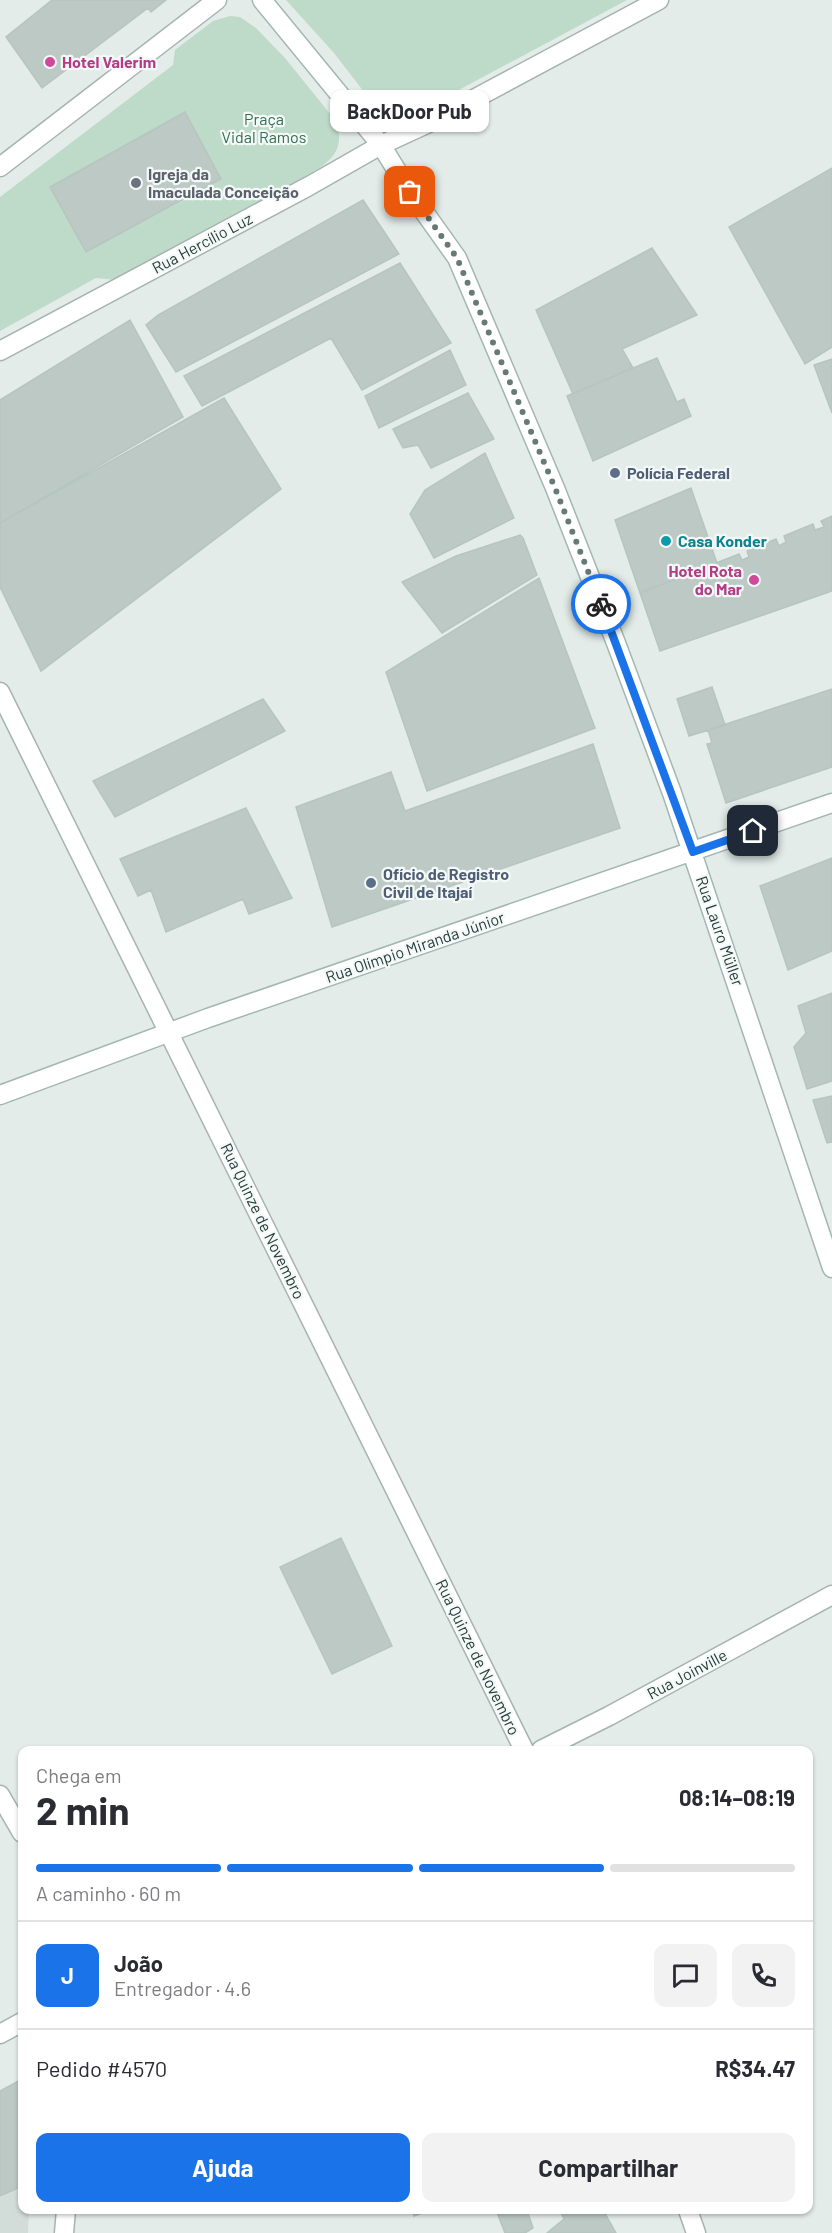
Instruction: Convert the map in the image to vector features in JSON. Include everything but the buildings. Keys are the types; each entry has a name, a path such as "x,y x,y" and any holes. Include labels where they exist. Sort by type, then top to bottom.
{"street":[{"path":"0,167 217,0"},
{"name":"Rua Lauro Müller","path":"262,0 381,145 410,192 457,258 555,488 616,643 693,852 832,1268"},
{"name":"Rua Hercílio Luz","path":"0,351 309,186 381,145 442,116 659,0"},
{"name":"Rua Quinze de Novembro","path":"0,692 522,1746"},
{"name":"Rua Olímpio Miranda Júnior","path":"0,1095 169,1033 832,803"},
{"name":"Rua Joinville","path":"549,1746 832,1595"},
{"path":"0,1795 18,1826"},
{"path":"0,2034 18,2024"},
{"path":"64,2233 66,2214"},
{"path":"689,2214 696,2233"}],"shaded area":[{"path":"18,2188 18,2214 29,2214 28,2233 0,2233 0,2197"}],"green space":[{"path":"286,0 627,0 414,114 397,117 385,113 374,105 334,53"},
{"name":"Praça Vidal Ramos","path":"230,16 240,17 256,28 285,58 335,120 339,140 333,155 321,167 304,177 116,280 96,278 0,331 0,197 173,65 175,50 213,21","holes":["185,112 221,178 86,252 50,187"]}],"way so far":[{"path":"410,192 457,258 555,488 601,604"}],"place":[{"name":"Hotel Valerim","path":"50,62"},
{"name":"Igreja da Imaculada Conceição","path":"136,183"},
{"name":"BackDoor Pub","path":"410,192"},
{"name":"Polícia Federal","path":"615,473"},
{"name":"Casa Konder","path":"666,541"},
{"name":"Hotel Rota do Mar","path":"754,580"},
{"name":"Ofício de Registro Civil de Itajaí","path":"371,883"}],"route":[{"path":"601,604 693,852 753,831"}]}
